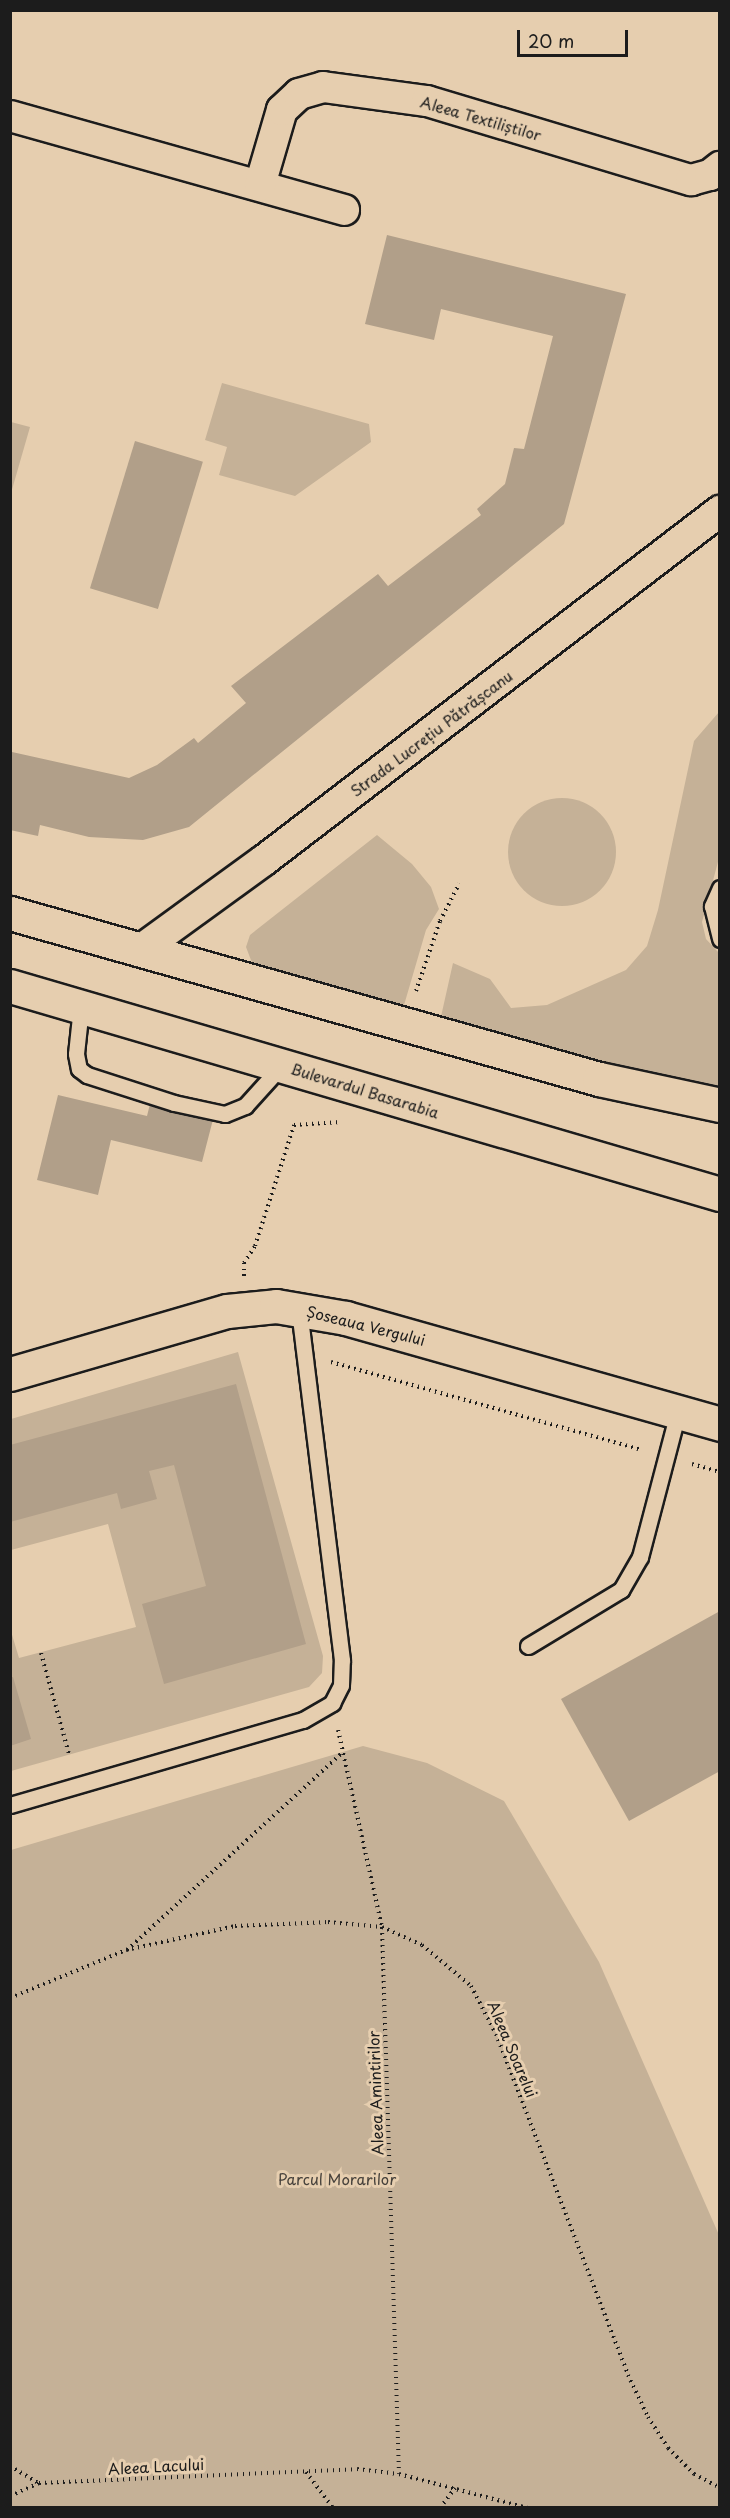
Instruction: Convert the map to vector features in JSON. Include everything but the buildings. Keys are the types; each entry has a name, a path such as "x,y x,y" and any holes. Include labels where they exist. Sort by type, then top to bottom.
{"main road":[{"path":"10,913 139,951 406,1022 599,1079 720,1105"},
{"name":"Bulevardul Basarabia","path":"10,986 720,1194"},
{"name":"Șoseaua Vergului","path":"10,1374 250,1306 299,1308 346,1318 720,1424"}],"street":[{"name":"Aleea Textiliștilor","path":"260,185 282,110 299,94 323,87 427,101 691,180 710,175 720,166"},
{"path":"10,116 344,210"},
{"name":"Strada Lucrețiu Pătrășcanu","path":"139,951 262,861 720,511"}],"lane":[{"path":"720,888 712,913 720,939"},
{"path":"81,1006 79,1069 87,1075 174,1103 225,1114 245,1106 282,1065"},
{"path":"10,1805 303,1720 332,1703 341,1685 342,1660 299,1308"},
{"path":"528,1646 621,1590 640,1557 678,1412"}],"path":[{"path":"406,1022 427,953 459,884"},
{"path":"250,1306 244,1263 255,1246 294,1125 370,1115 383,1095"},
{"path":"304,1354 720,1473"},
{"path":"41,1653 69,1754"},
{"name":"Aleea Amintirilor","path":"126,1950 343,1752 382,1927 399,2474"},
{"name":"Aleea Soarelui","path":"10,1998 126,1950 235,1926 328,1922 382,1927 422,1945 471,1986 496,2034 628,2375 648,2417 668,2448 694,2474 720,2488"},
{"path":"10,2466 39,2483"},
{"name":"Aleea Lacului","path":"10,2496 39,2483 357,2469 399,2474 455,2488"},
{"path":"305,2471 333,2508"},
{"path":"440,2508 455,2488 528,2508"}],"green space":[{"path":"222,383 369,424 371,442 295,496 219,475 227,447 205,440"},
{"path":"10,422 30,427 11,493"},
{"path":"719,712 719,858 702,922 706,939 719,953 719,1096 440,1021 453,963 490,979 511,1008 547,1005 626,970 647,946 658,910 694,741"},
{"path":"562,798 583,802 600,814 612,831 616,852 612,873 600,890 583,902 562,906 541,902 524,890 512,873 508,852 512,831 524,814 541,802"},
{"path":"377,835 412,864 431,887 439,909 426,930 402,1012 254,968 246,947 250,935"},
{"path":"238,1352 323,1656 322,1673 309,1687 11,1771 10,1628 19,1658 136,1627 108,1524 11,1550 11,1419"},
{"name":"Parcul Morarilor","path":"363,1746 427,1763 504,1801 599,1962 719,2235 719,2507 11,2507 11,1850"}]}
